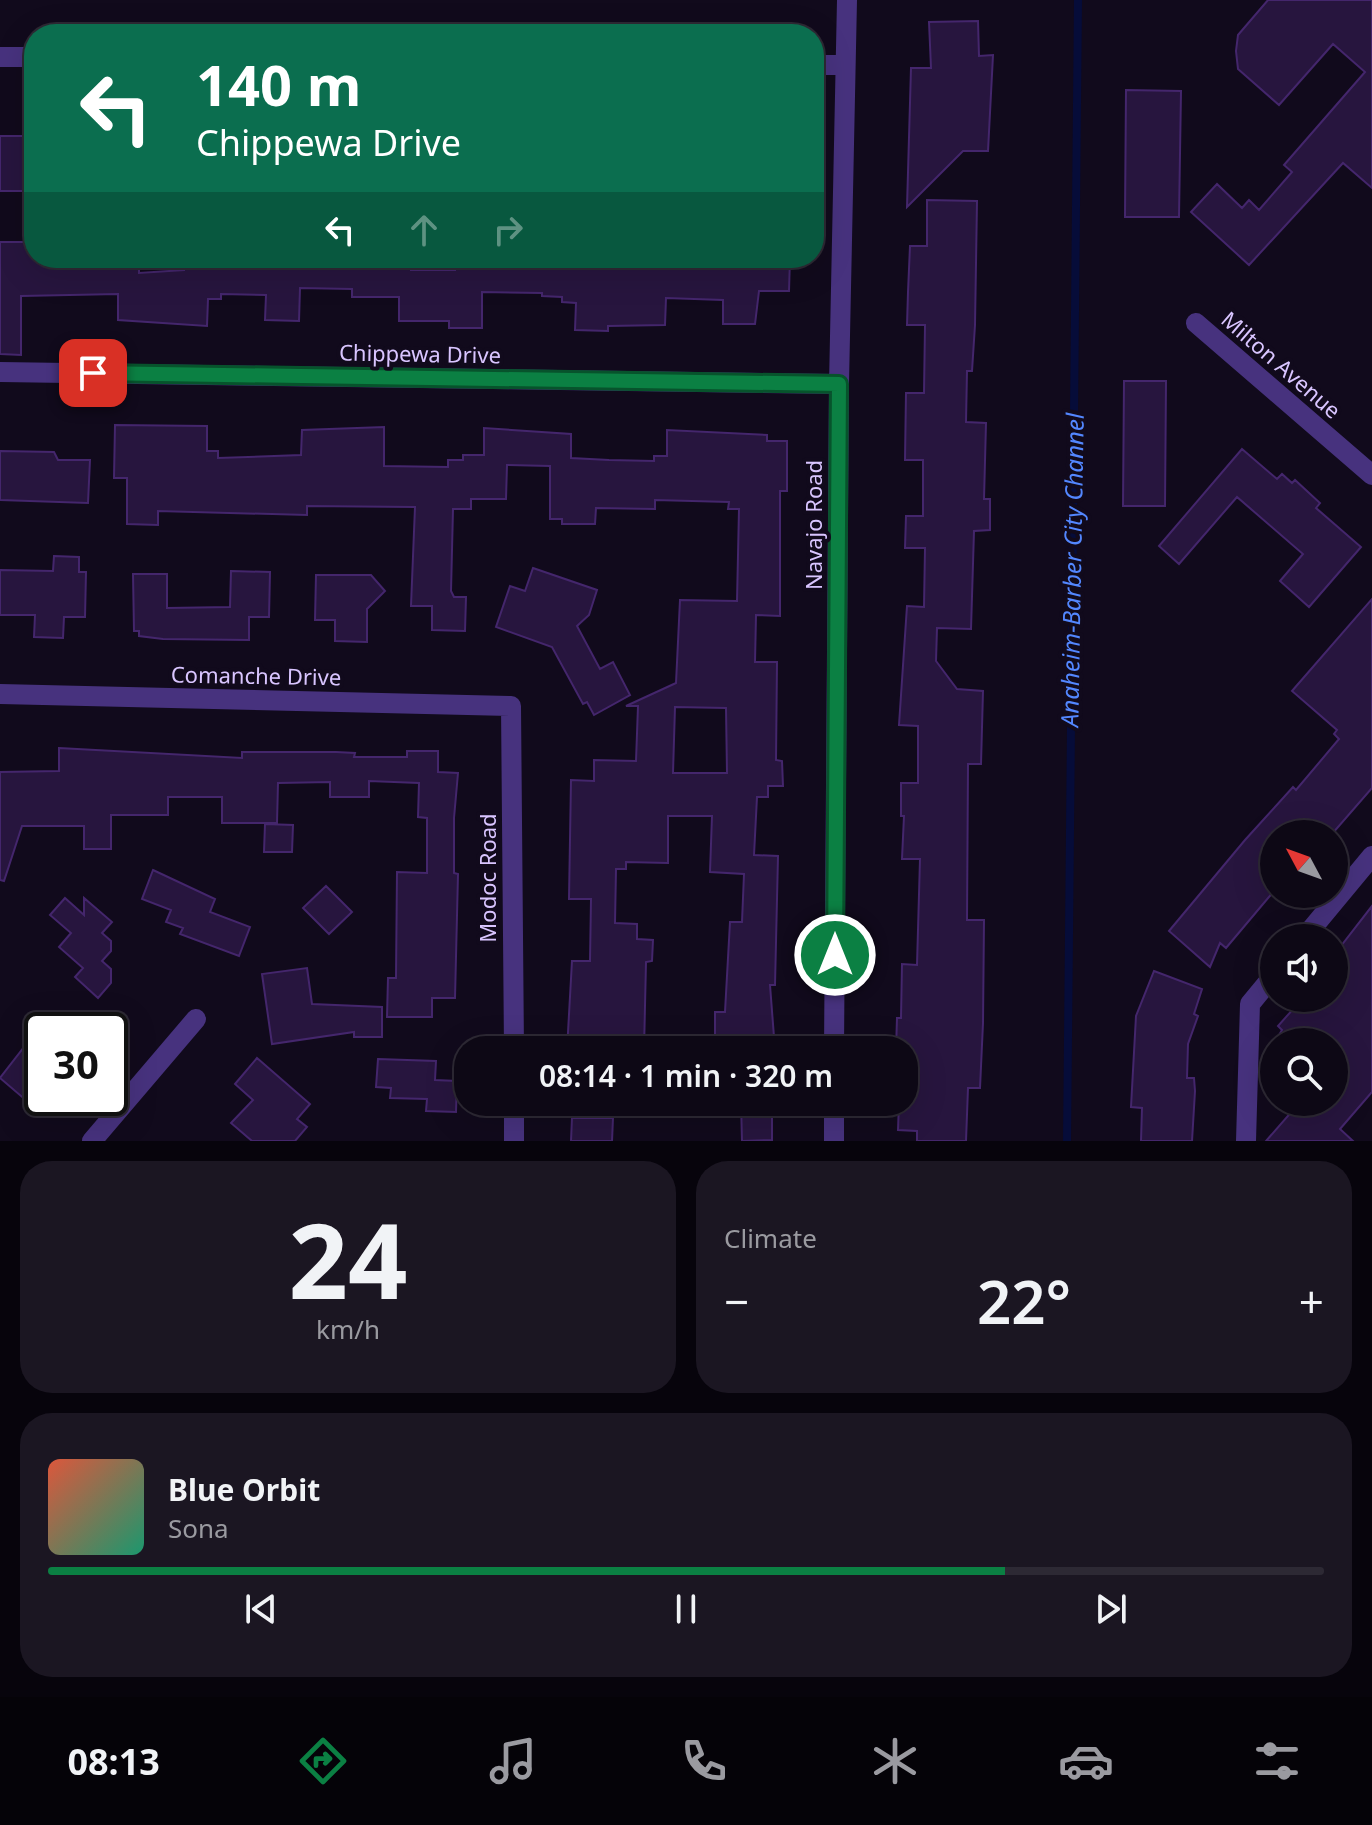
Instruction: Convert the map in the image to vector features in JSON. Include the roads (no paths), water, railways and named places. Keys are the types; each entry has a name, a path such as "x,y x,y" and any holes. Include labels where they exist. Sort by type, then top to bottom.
{"street":[{"name":"Navajo Road","path":"834,1036 839,384 847,0"},
{"path":"0,57 24,57"},
{"path":"824,65 845,65"},
{"name":"Milton Avenue","path":"1196,323 1372,475"},
{"name":"Chippewa Drive","path":"0,372 839,384"},
{"name":"Comanche Drive","path":"0,694 511,706"},
{"name":"Modoc Road","path":"511,706 514,1036"},
{"path":"1316,924 1372,856"},
{"path":"1246,1141 1250,1004 1260,992"},
{"path":"92,1141 196,1019"},
{"path":"514,1116 514,1141"},
{"path":"834,1116 834,1141"}],"waterway":[{"name":"Anaheim-Barber City Channel","path":"1067,1141 1078,0"}]}
